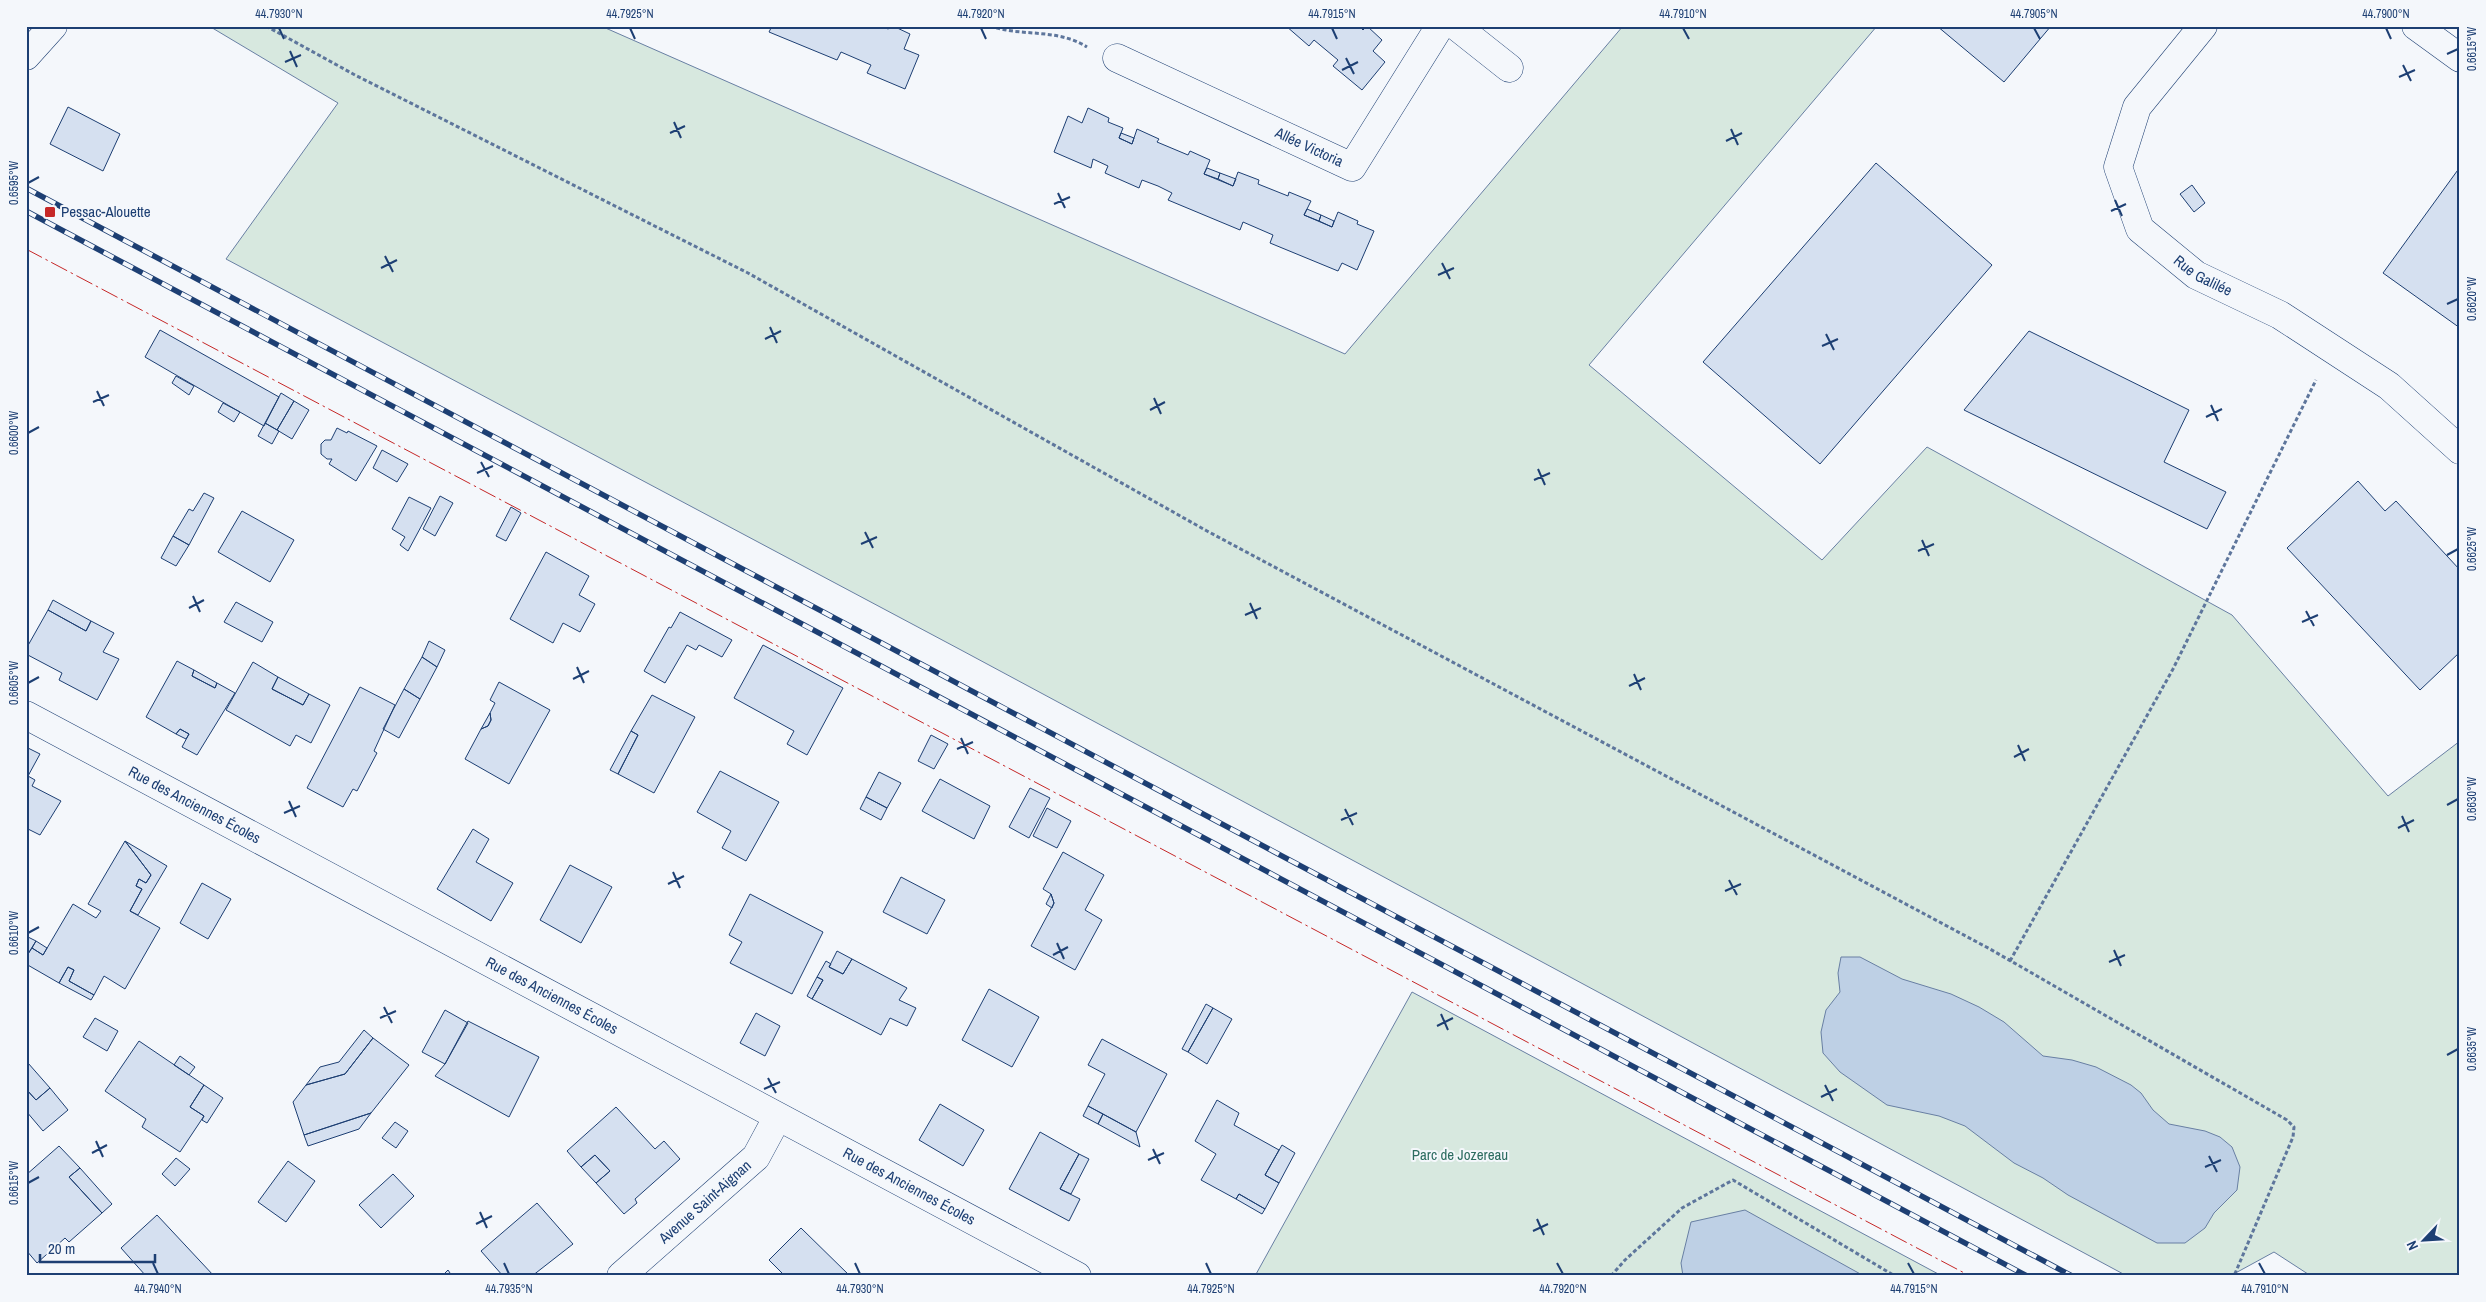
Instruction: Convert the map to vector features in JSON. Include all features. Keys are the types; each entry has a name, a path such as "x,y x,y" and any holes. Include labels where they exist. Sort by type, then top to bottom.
{"street":[{"path":"26,56 53,26"},
{"name":"Allée Victoria","path":"1117,58 1352,167 1440,26"},
{"path":"1456,26 1509,68"},
{"name":"Rue Galilée","path":"2203,26 2137,107 2118,167 2140,229 2196,275 2280,315 2388,386 2460,450"},
{"path":"2416,26 2460,58"},
{"name":"Rue des Anciennes Écoles","path":"26,715 777,1118 1077,1276"},
{"name":"Avenue Saint-Aignan","path":"621,1276 756,1156 777,1118"}],"path":[{"path":"266,26 355,75 748,273 1207,531 2010,961 2287,1120 2294,1127 2293,1137 2234,1276"},
{"path":"990,26 1051,34 1077,41 1099,55 1117,58"},
{"path":"2010,961 2173,669 2306,404 2330,348"},
{"path":"1611,1276 1625,1260 1682,1208 1732,1180 1895,1276"}],"green space":[{"path":"209,26 601,26 1345,354 1623,26 1877,26 1589,365 1822,560 1927,447 2232,615 2388,796 2460,741 2460,1276 2311,1276 2274,1252 2230,1276 2127,1276 961,650 226,259 338,103"},
{"name":"Parc de Jozereau","path":"1412,992 1942,1276 1255,1276"}],"water":[{"path":"1841,957 1860,957 1902,979 1951,994 1979,1007 2004,1022 2043,1056 2072,1060 2096,1067 2131,1085 2141,1093 2153,1110 2169,1124 2205,1131 2220,1137 2232,1147 2240,1167 2237,1190 2214,1213 2205,1228 2185,1243 2157,1243 2068,1195 2043,1178 2014,1163 1965,1126 1939,1116 1887,1105 1840,1072 1823,1053 1821,1032 1826,1010 1840,992 1838,973"},
{"path":"1745,1210 1864,1276 1683,1276 1681,1263 1691,1222"}],"building":[{"path":"772,26 882,26 888,29 893,26 910,34 904,49 919,55 905,89 867,73 871,65 841,52 837,60 769,32"},
{"path":"1286,26 1359,26 1363,30 1367,26 1382,40 1373,51 1385,62 1362,90 1333,66 1338,60 1314,40 1309,46"},
{"path":"1937,26 2051,26 2004,82"},
{"name":"Pessac-Alouette","path":"68,107 120,134 103,171 50,144"},
{"path":"1088,108 1109,118 1108,122 1123,128 1119,138 1132,144 1137,129 1159,139 1157,142 1188,155 1190,151 1210,160 1204,174 1233,186 1238,172 1259,180 1258,184 1288,196 1289,192 1311,201 1304,215 1332,227 1338,212 1358,221 1357,224 1374,231 1357,270 1342,263 1338,271 1270,243 1273,235 1243,222 1240,230 1168,200 1172,193 1158,186 1142,180 1139,188 1105,173 1108,166 1093,159 1091,168 1054,152 1068,116 1082,123"},
{"path":"1121,133 1134,138 1132,144 1119,138"},
{"path":"1876,163 1992,265 1820,464 1703,362"},
{"path":"2460,167 2460,328 2383,273"},
{"path":"1207,168 1220,173 1218,179 1204,174"},
{"path":"1220,173 1236,179 1233,186 1218,179"},
{"path":"2192,185 2205,203 2194,212 2180,194"},
{"path":"1307,209 1321,215 1319,221 1304,215"},
{"path":"1321,215 1334,221 1332,227 1319,221"},
{"path":"160,330 279,397 264,426 145,357"},
{"path":"2029,331 2189,410 2164,462 2226,492 2207,529 1964,410"},
{"path":"176,376 194,386 189,395 172,383"},
{"path":"281,393 294,401 277,430 265,423"},
{"path":"294,401 309,410 292,439 277,430"},
{"path":"223,403 240,412 234,422 218,412"},
{"path":"265,423 279,431 272,444 258,436"},
{"path":"337,428 347,433 348,431 377,446 356,481 329,464 332,459 327,459 321,454 321,444 325,440 331,440"},
{"path":"382,450 408,464 397,482 373,468"},
{"path":"2358,481 2385,511 2396,501 2460,570 2460,652 2420,690 2287,548"},
{"path":"204,493 214,498 189,545 173,536 189,509 193,511"},
{"path":"440,496 453,503 435,536 423,529"},
{"path":"409,497 431,508 408,551 400,545 405,537 392,529"},
{"path":"511,507 521,513 506,541 496,536"},
{"path":"242,511 294,540 270,582 218,552"},
{"path":"173,536 189,545 176,566 161,558"},
{"path":"546,552 589,576 579,595 595,604 580,632 563,623 553,643 510,619"},
{"path":"53,600 91,621 86,631 48,610"},
{"path":"236,602 273,622 262,642 224,622"},
{"path":"48,610 86,631 91,621 114,633 103,652 119,659 97,700 59,680 62,673 26,654 26,649"},
{"path":"680,612 732,640 722,657 699,645 696,650 687,645 665,683 644,671 669,627 671,628"},
{"path":"429,641 445,650 437,667 422,657"},
{"path":"763,645 843,688 807,755 787,744 794,731 734,698"},
{"path":"422,657 437,667 420,699 404,689"},
{"path":"177,661 194,670 192,676 215,688 217,683 235,693 197,755 182,747 189,734 180,729 176,734 146,717"},
{"path":"253,662 278,677 272,689 303,705 309,694 330,705 311,743 296,735 290,746 226,710"},
{"path":"194,670 217,683 215,688 192,676"},
{"path":"278,677 309,694 303,705 272,689"},
{"path":"499,682 550,710 509,784 465,759 481,729 488,726 491,720 490,713 495,703 490,700"},
{"path":"360,687 395,705 374,751 377,753 357,791 353,789 343,807 307,788"},
{"path":"404,689 420,699 399,738 383,729"},
{"path":"652,695 695,717 654,793 618,774 638,735 631,731"},
{"path":"490,713 491,720 488,726 481,729"},
{"path":"180,729 189,734 186,739 176,734"},
{"path":"631,731 638,735 618,774 610,770"},
{"path":"931,735 948,744 934,769 918,761"},
{"path":"26,747 40,754 28,776 35,780 32,786 61,801 40,835 26,828"},
{"path":"720,771 779,802 746,861 722,848 731,831 697,812"},
{"path":"879,772 901,783 887,808 866,797"},
{"path":"940,779 990,806 974,839 922,811"},
{"path":"1030,788 1050,798 1029,838 1009,827"},
{"path":"866,797 887,808 881,820 860,809"},
{"path":"1047,808 1071,821 1057,848 1033,836"},
{"path":"473,829 489,839 476,862 513,883 491,921 437,889"},
{"path":"125,841 151,875 146,883 139,879 136,886 142,889 130,911 160,928 125,989 104,976 94,995 69,981 74,970 68,967 59,983 26,964 26,957 32,948 43,955 73,904 96,918 101,911 88,904"},
{"path":"125,841 167,866 138,915 130,911 142,889 136,886 139,879 146,883 151,875"},
{"path":"1063,852 1104,875 1085,910 1102,920 1075,970 1031,946 1054,903 1051,894 1043,889"},
{"path":"570,865 612,887 581,943 540,920"},
{"path":"901,877 945,900 927,934 883,912"},
{"path":"202,883 231,899 208,939 180,923"},
{"path":"750,894 823,932 792,994 730,963 742,942 729,935"},
{"path":"1051,894 1054,903 1052,908 1046,904"},
{"path":"26,936 36,941 26,957"},
{"path":"36,941 47,948 43,955 32,948"},
{"path":"837,951 852,959 843,974 829,967"},
{"path":"852,959 907,988 899,1000 916,1008 907,1026 890,1018 881,1035 812,999 823,980 817,977 826,961 831,964 829,967 843,974"},
{"path":"68,967 74,970 69,981 94,995 91,1000 59,983"},
{"path":"817,977 823,980 812,999 807,996"},
{"path":"989,989 1039,1017 1012,1067 962,1040"},
{"path":"1206,1004 1213,1008 1188,1052 1182,1049"},
{"path":"1213,1008 1232,1019 1207,1064 1188,1052"},
{"path":"445,1010 468,1023 445,1064 422,1052"},
{"path":"756,1013 780,1026 765,1056 740,1043"},
{"path":"95,1018 118,1031 107,1051 83,1037"},
{"path":"468,1021 539,1057 509,1117 435,1076 445,1064"},
{"path":"364,1030 373,1038 345,1074 306,1085 320,1067 339,1062"},
{"path":"373,1038 409,1065 371,1113 304,1135 293,1102 306,1085 345,1074"},
{"path":"1102,1039 1167,1074 1136,1132 1088,1106 1105,1074 1088,1065"},
{"path":"139,1041 204,1085 190,1107 204,1116 180,1152 142,1127 146,1119 105,1091"},
{"path":"180,1056 195,1067 189,1075 174,1065"},
{"path":"28,1063 50,1088 36,1100 26,1089 26,1065"},
{"path":"204,1085 223,1098 207,1123 202,1120 204,1116 190,1107"},
{"path":"50,1088 68,1110 43,1131 26,1111 26,1089 36,1100"},
{"path":"1217,1100 1239,1113 1234,1125 1279,1150 1265,1175 1279,1183 1265,1209 1239,1194 1236,1199 1201,1180 1216,1154 1195,1141"},
{"path":"940,1104 984,1130 963,1166 919,1140"},
{"path":"1088,1106 1103,1114 1098,1124 1083,1116"},
{"path":"616,1107 655,1149 664,1141 680,1159 635,1199 637,1203 624,1214 596,1183 610,1171 595,1155 581,1167 567,1151"},
{"path":"371,1113 359,1129 308,1146 304,1135"},
{"path":"1103,1114 1136,1132 1140,1147 1098,1124"},
{"path":"395,1122 408,1131 396,1148 382,1138"},
{"path":"1040,1132 1079,1154 1060,1189 1080,1199 1069,1221 1009,1189"},
{"path":"1282,1145 1295,1153 1279,1183 1265,1175"},
{"path":"59,1146 80,1168 69,1177 102,1213 69,1242 65,1238 37,1263 26,1250 26,1175"},
{"path":"1079,1154 1089,1159 1071,1194 1060,1189"},
{"path":"595,1155 610,1171 596,1183 581,1167"},
{"path":"176,1158 190,1169 175,1186 162,1174"},
{"path":"288,1161 315,1181 286,1222 258,1202"},
{"path":"80,1168 112,1204 102,1213 69,1177"},
{"path":"393,1174 414,1196 381,1228 359,1205"},
{"path":"1239,1194 1265,1209 1262,1214 1236,1199"},
{"path":"537,1203 573,1244 532,1276 503,1276 481,1251"},
{"path":"157,1215 214,1276 146,1276 121,1248"},
{"path":"801,1228 850,1276 785,1276 769,1260"},
{"path":"448,1270 452,1276 442,1276"}],"railway":[{"path":"26,188 2072,1276"},
{"path":"26,211 2027,1276"}],"power":[{"path":"26,249 1970,1276"}],"place":[{"name":"Pessac-Alouette","path":"50,212"}]}
